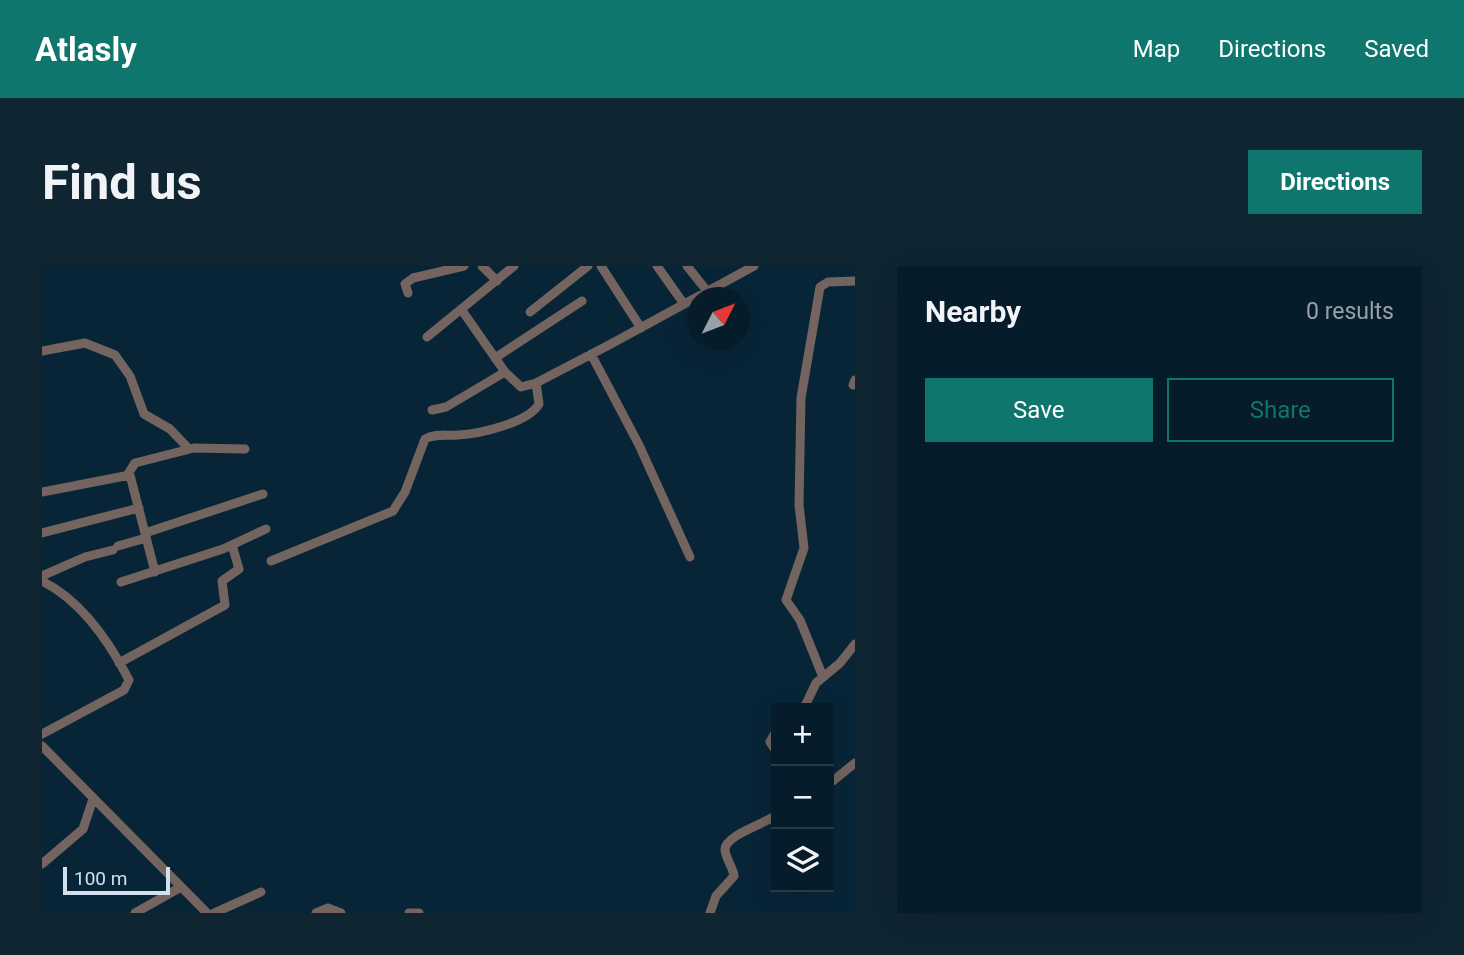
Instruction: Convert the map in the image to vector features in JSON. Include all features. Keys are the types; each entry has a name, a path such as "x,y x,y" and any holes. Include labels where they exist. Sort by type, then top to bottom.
{"street":[{"path":"408,293 405,284 413,278 464,266"},
{"path":"482,266 496,281"},
{"path":"427,337 514,266"},
{"path":"530,313 588,266"},
{"path":"601,266 642,328"},
{"path":"657,266 684,304"},
{"path":"687,266 704,287"},
{"path":"715,287 754,266"},
{"path":"823,677 800,620 786,600 805,541 799,505 802,398 820,287 831,281 855,281"},
{"path":"495,358 582,301"},
{"path":"461,309 505,372 518,386 536,383 687,302"},
{"path":"42,351 85,343 115,355 130,376 144,414 170,429 189,449"},
{"path":"591,354 639,446 690,557"},
{"path":"432,410 446,407 505,372"},
{"path":"271,561 393,511 398,505 425,439 432,435 470,434 497,429 531,413 539,405 536,383"},
{"path":"42,492 128,474 135,463 189,449 245,449"},
{"path":"128,474 133,482 155,572"},
{"path":"129,682 119,663 80,608 42,578 85,557 263,494"},
{"path":"42,533 139,508"},
{"path":"121,582 232,545 266,528"},
{"path":"119,663 225,605 222,580 239,569 232,545"},
{"path":"806,703 816,683 855,644"},
{"path":"42,734 124,690 129,682 133,655"},
{"path":"42,746 181,887 201,912"},
{"path":"834,781 855,764"},
{"path":"42,864 83,830 93,799"},
{"path":"710,913 716,896 734,876 726,853 727,844 734,836 755,829 771,818"},
{"path":"135,913 181,887"},
{"path":"214,913 261,892"},
{"path":"322,912 341,913"},
{"path":"409,913 419,913"}]}
